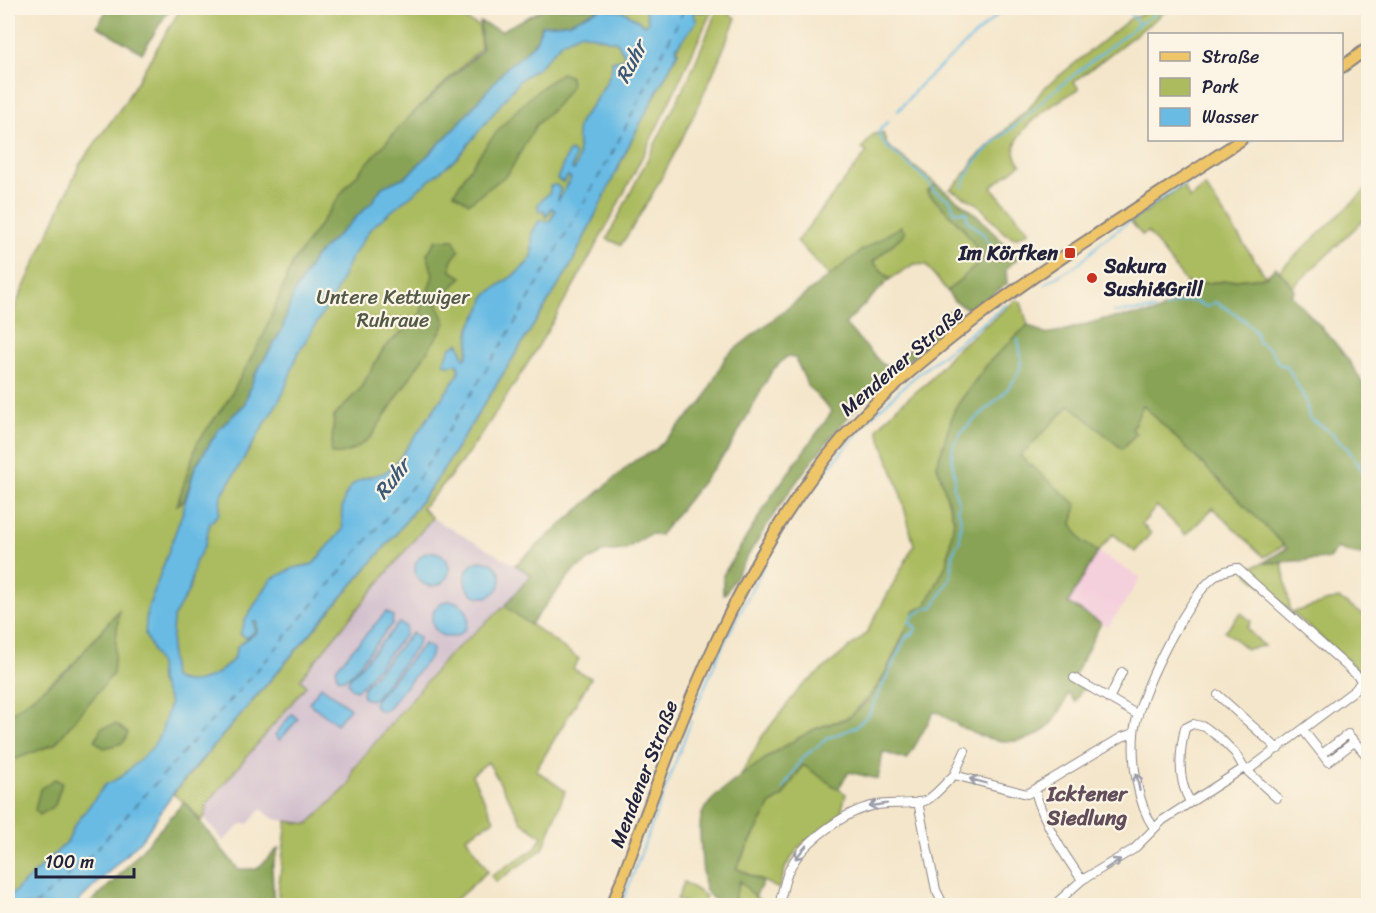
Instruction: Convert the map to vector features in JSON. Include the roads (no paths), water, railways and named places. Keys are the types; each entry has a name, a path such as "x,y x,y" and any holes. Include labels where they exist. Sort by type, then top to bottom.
{"main road":[{"path":"1343,67 1368,48"},
{"name":"Mendener Straße","path":"612,906 702,674 730,613 780,523 813,474 896,384 1016,289 1239,141"}],"street":[{"path":"1053,906 1082,880 1117,862 1143,841 1154,828 1190,802 1278,749 1355,690 1362,680 1237,568 1215,576 1195,599 1178,625 1138,715 1134,734 1138,787 1147,816 1154,828"},
{"path":"1109,699 1122,672"},
{"path":"1074,678 1138,715"},
{"path":"1218,694 1278,749"},
{"path":"1190,802 1182,784 1180,760 1185,728 1188,724 1205,727 1213,732 1235,753 1245,769 1275,794"},
{"path":"1303,730 1322,754 1348,734 1366,754"},
{"path":"954,775 1027,794 1122,737 1134,734"},
{"path":"780,902 788,871 809,842 859,809 874,805 918,802 928,799 954,775 965,751"},
{"path":"1035,791 1056,840 1082,880"},
{"path":"918,802 936,890 944,906"}],"water":[{"name":"Ruhr","path":"602,8 625,12 645,25 648,21 645,8 707,8 705,12 695,11 693,14 697,21 676,48 678,52 630,143 570,267 436,481 396,534 173,793 144,837 75,905 8,905 8,898 68,841 74,826 105,785 121,777 152,748 161,733 170,703 160,681 159,665 145,634 147,611 182,514 195,467 219,429 244,405 255,375 282,330 293,295 315,257 372,202 382,187 407,176 456,127 508,66 521,57 536,41 542,25 568,23","holes":["581,33 617,42 626,58 612,61 607,81 579,123 577,163 574,170 572,169 575,156 571,151 568,153 557,179 563,182 568,176 571,178 558,201 560,188 556,185 550,186 550,192 538,204 539,212 544,210 546,217 552,208 555,211 550,221 539,221 532,233 532,257 527,264 484,298 470,328 466,357 464,358 459,343 451,347 444,362 446,365 458,364 459,373 456,378 394,466 384,473 358,481 347,492 342,506 343,529 313,564 294,568 271,579 246,618 240,634 247,638 255,631 254,622 257,622 257,632 238,646 228,665 206,679 189,682 173,678 171,653 173,618 189,590 195,563 205,545 210,523 219,514 221,496 283,394 298,353 336,292 350,260 371,228 458,157 521,79 538,68 562,42"]},
{"path":"432,552 444,557 449,569 444,581 432,586 420,581 415,569 420,557"},
{"path":"483,561 495,567 501,579 495,591 483,597 471,591 465,579 471,567"},
{"path":"450,601 463,606 468,619 463,632 450,637 437,632 432,619 437,606"},
{"path":"386,612 393,616 392,624 349,677 338,678 337,667"},
{"path":"399,623 406,627 405,635 361,687 356,690 351,688 348,683 350,678"},
{"path":"412,633 419,637 418,645 375,698 370,700 364,698 363,688"},
{"path":"424,644 432,648 431,656 387,709 382,711 377,709 374,704 376,699"},
{"path":"321,686 350,708 337,724 309,703"},
{"path":"292,714 298,719 280,740 275,735"}],"waterway":[{"path":"898,111 920,85 1005,8"},
{"path":"963,187 968,173 987,149 1046,97 1139,24 1126,8"},
{"path":"1139,24 1166,8"},
{"path":"889,120 879,131 879,136 886,146 928,181 934,191 950,200 955,212 967,212 967,220 983,234 997,256"},
{"path":"1045,284 1080,263 1101,242 1152,205 1251,141"},
{"path":"1165,308 1186,301 1207,307 1215,302 1235,313 1253,329 1258,342 1270,349 1279,364 1287,366 1306,401 1309,418 1334,434 1334,437 1348,449 1368,479"},
{"path":"801,501 870,418 912,379 1006,305"},
{"path":"1114,312 1155,310"},
{"path":"783,789 802,758 828,738 856,727 869,714 906,637 914,633 916,628 909,622 914,615 928,607 932,608 946,585 950,577 954,549 960,541 960,516 957,509 959,504 953,487 955,474 952,450 966,427 1005,392 1019,372 1021,354 1018,339"},
{"path":"694,712 721,649 780,534"},
{"path":"621,906 691,721"}],"place":[{"name":"Im Körfken","path":"1070,253"},
{"name":"Sakura Sushi&Grill","path":"1092,278"}],"district":[{"name":"Icktener Siedlung","path":"1087,806"}],"park label":[{"name":"Untere Kettwiger Ruhraue","path":"393,308"}]}
